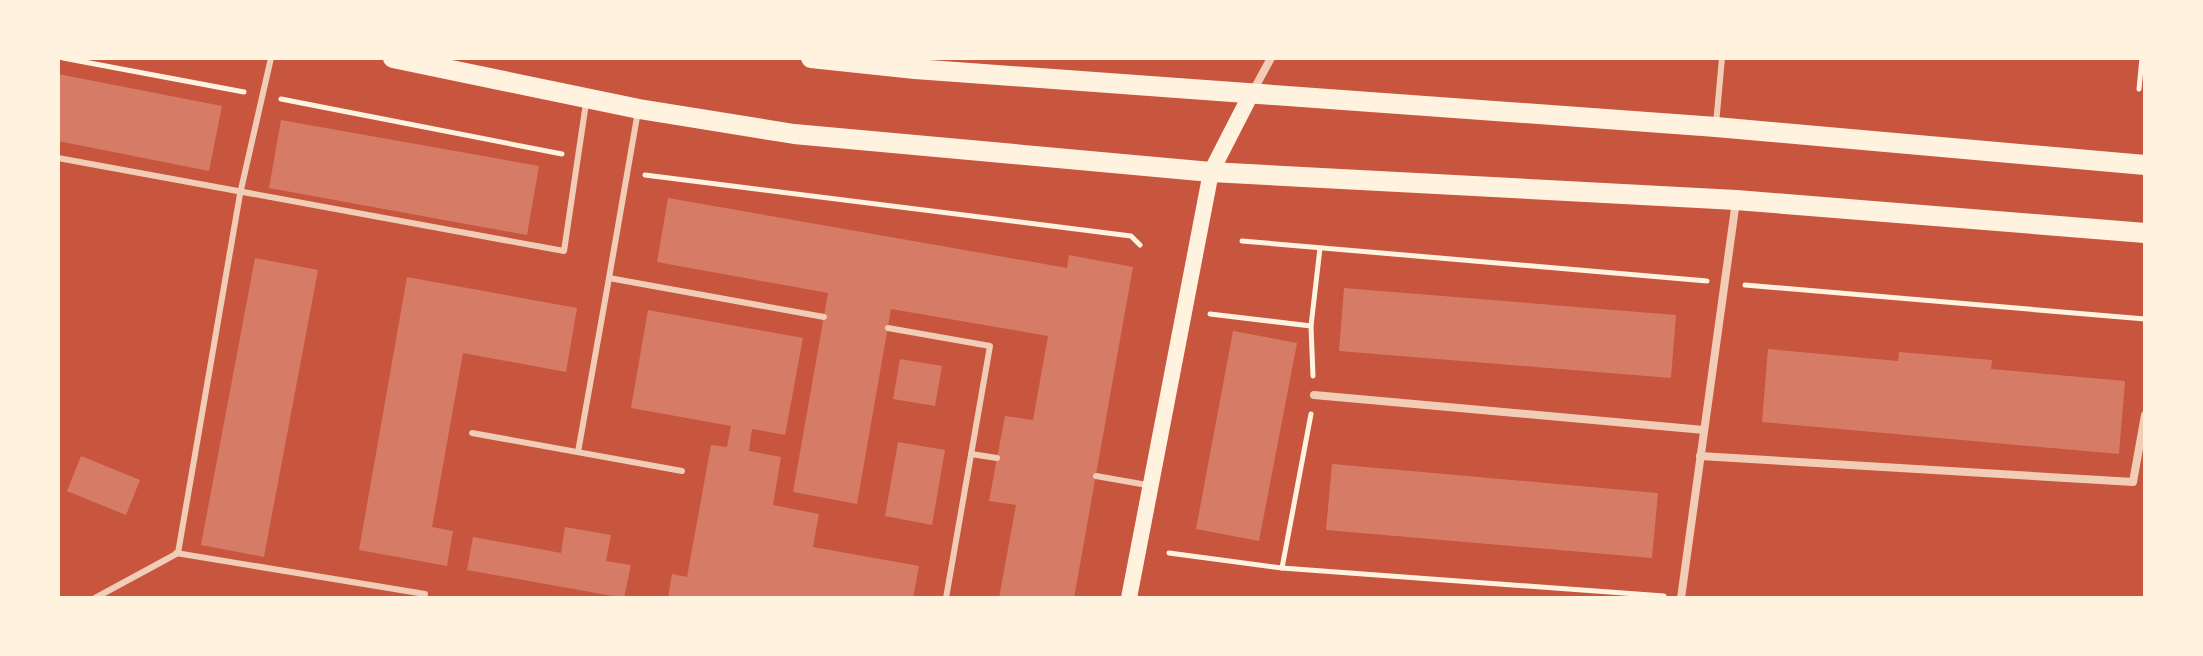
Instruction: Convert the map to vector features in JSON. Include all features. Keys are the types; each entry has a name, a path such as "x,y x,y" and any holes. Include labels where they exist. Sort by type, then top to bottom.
{"main road":[{"path":"393,58 639,109 794,134 1211,172 1736,200 2145,233"},
{"path":"811,58 1251,94 1716,127 2145,165"},
{"path":"1129,598 1211,172 1251,94"}],"street":[{"path":"1251,94 1271,58"},
{"path":"1681,598 1736,200"},
{"path":"1314,395 1704,430"},
{"path":"1700,456 2133,482 2145,415"}],"lane":[{"path":"178,553 240,194 271,58"},
{"path":"1716,127 1722,58"},
{"path":"58,158 240,194 564,251 587,99"},
{"path":"578,452 639,109"},
{"path":"609,278 824,317"},
{"path":"888,328 990,346 946,598"},
{"path":"472,433 682,471"},
{"path":"971,454 997,458"},
{"path":"1096,476 1151,485"},
{"path":"96,598 178,553 425,594 424,598"}],"path":[{"path":"63,58 578,157"},
{"path":"2139,89 2142,58"},
{"path":"628,173 1131,236 1140,245"},
{"path":"1242,241 2145,319"},
{"path":"1282,568 1314,395 1311,326 1320,248"},
{"path":"1210,314 1311,326"},
{"path":"1169,553 1282,568 1681,598"}],"building":[{"path":"58,74 222,106 209,171 58,141"},
{"path":"281,120 539,166 527,235 269,188"},
{"path":"668,198 1067,268 1069,255 1133,267 1074,598 999,598 1016,505 989,501 1005,416 1033,420 1048,336 891,309 857,504 793,492 828,293 657,262"},
{"path":"255,258 318,270 264,557 201,545"},
{"path":"407,277 577,308 566,372 463,353 432,527 453,531 447,566 359,550"},
{"path":"1344,288 1676,315 1671,378 1339,351"},
{"path":"648,310 803,338 785,435 752,429 749,451 781,457 773,505 819,514 813,547 919,566 913,598 668,598 672,574 687,577 711,445 727,447 731,426 631,408"},
{"path":"1233,331 1297,343 1259,541 1196,529"},
{"path":"1768,349 1898,361 1899,352 1992,360 1991,369 2125,381 2119,454 1762,422"},
{"path":"900,359 942,366 935,406 893,399"},
{"path":"898,442 945,450 932,525 885,516"},
{"path":"81,456 140,480 126,515 67,491"},
{"path":"1332,464 1658,493 1652,558 1326,530"},
{"path":"565,527 611,535 606,561 631,565 624,598 467,570 473,537 561,553"}]}
